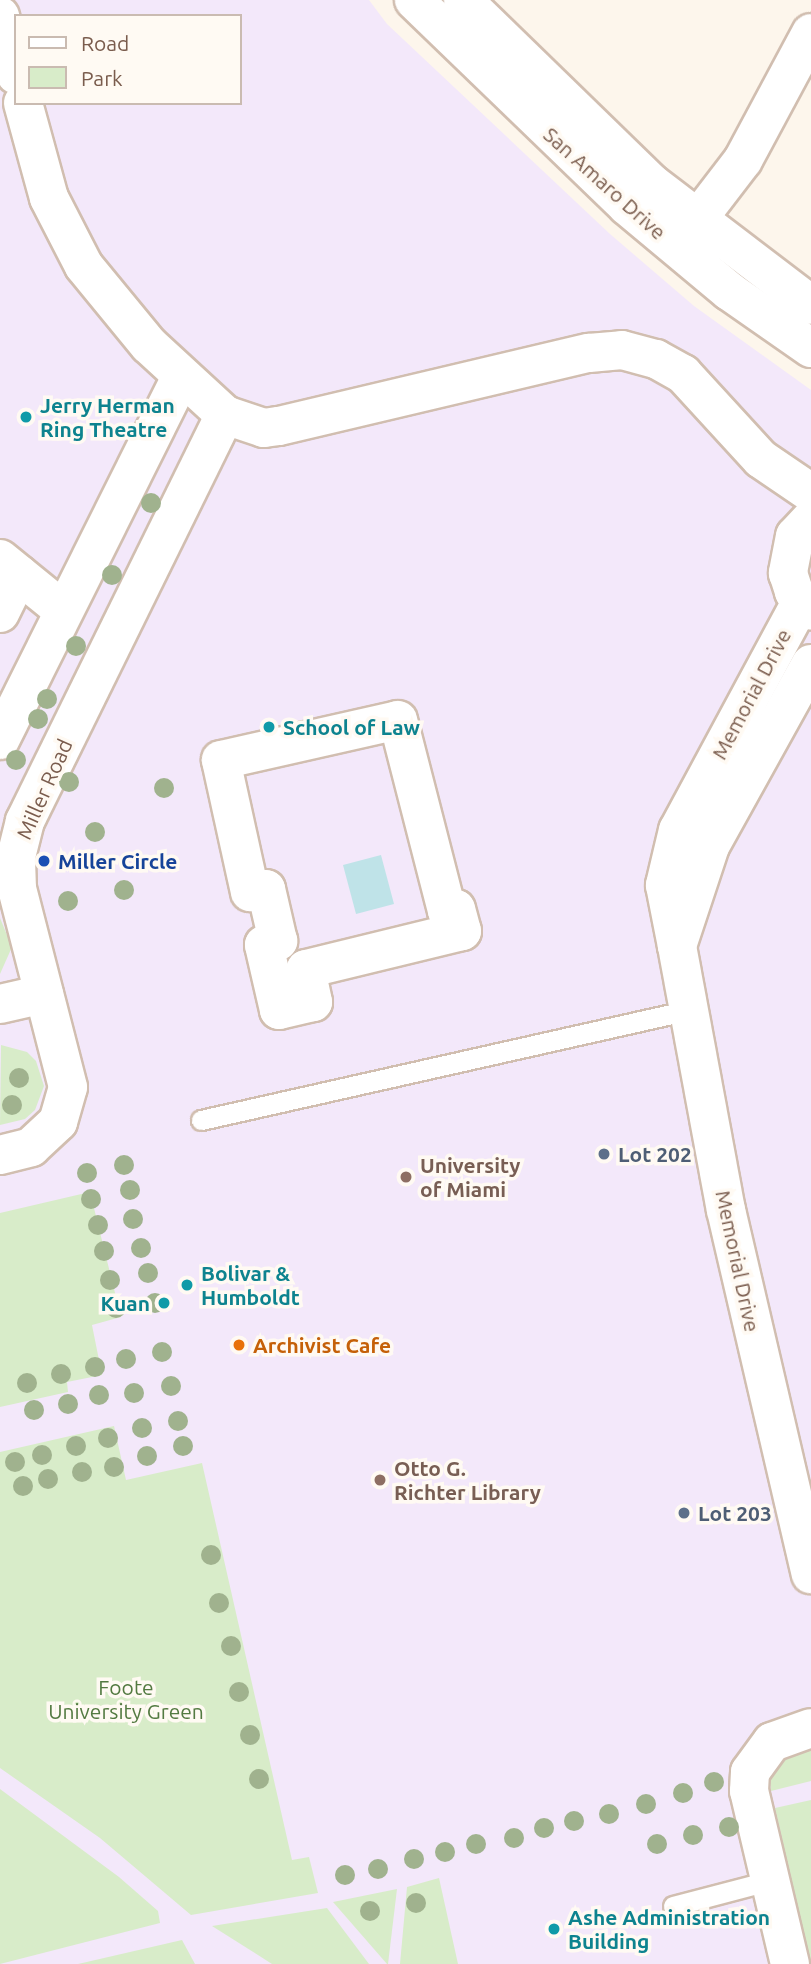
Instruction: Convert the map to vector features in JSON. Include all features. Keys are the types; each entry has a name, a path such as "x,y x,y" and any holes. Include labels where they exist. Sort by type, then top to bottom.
{"street":[{"name":"San Amaro Drive","path":"414,0 584,166 686,233 811,305"},
{"name":"San Amaro Drive","path":"463,0 615,151 686,233 811,348"},
{"path":"0,16 14,68"},
{"path":"686,233 756,141 811,33"},
{"path":"24,105 50,198 65,235 107,296 181,377 225,415 264,428 279,426 589,353 622,350 656,359 683,374 761,459 811,493"},
{"path":"0,740 181,377"},
{"name":"Miller Road","path":"0,1155 31,1147 58,1122 68,1087 17,889 16,857 26,821 225,415"},
{"path":"761,459 769,485 804,526 788,554 788,573 806,606"},
{"path":"0,613 9,567 65,611"},
{"name":"Memorial Drive","path":"806,606 678,830 665,885 726,1210 811,1574"},
{"name":"Memorial Drive","path":"677,946 710,846 811,664"},
{"path":"398,720 447,911 456,909 462,931 306,969 313,1002 279,1010 264,945 278,941 266,889 250,892 220,760 398,720"},
{"path":"0,1004 44,994"},
{"path":"790,1964 768,1881 749,1791 750,1772 772,1742 811,1728"}],"lane":[{"path":"201,1120 689,1010"},
{"path":"673,1906 768,1881"}],"shaded area":[{"name":"University of Miami","path":"0,0 369,0 387,24 610,234 694,306 811,390 811,1964 0,1964"}],"green space":[{"path":"0,918 12,947 0,974"},
{"path":"1,1045 27,1052 36,1061 44,1086 35,1110 25,1119 0,1125"},
{"path":"90,1192 121,1317 92,1325 102,1375 67,1382 68,1392 0,1407 0,1213"},
{"name":"Foote University Green","path":"114,1426 126,1480 202,1463 292,1860 309,1857 318,1893 191,1915 100,1838 0,1768 0,1452"},
{"path":"811,1748 811,1781 771,1791 770,1779 784,1756"},
{"path":"0,1789 119,1877 158,1911 160,1923 0,1964"},
{"path":"811,1800 811,1964 810,1964 775,1808"},
{"path":"439,1878 458,1964 400,1964 407,1887"},
{"path":"397,1889 388,1964 387,1964 333,1902"},
{"path":"327,1908 369,1964 272,1964 212,1926"},
{"path":"182,1940 195,1964 78,1964"}],"water":[{"path":"381,855 394,904 356,914 343,865"}],"place":[{"name":"Jerry Herman Ring Theatre","path":"26,417"},
{"name":"School of Law","path":"269,727"},
{"name":"Miller Circle","path":"44,861"},
{"name":"Lot 202","path":"604,1154"},
{"name":"University of Miami","path":"406,1177"},
{"name":"Bolivar & Humboldt","path":"187,1285"},
{"name":"Kuan","path":"164,1303"},
{"name":"Archivist Cafe","path":"239,1345"},
{"name":"Otto G. Richter Library","path":"380,1480"},
{"name":"Lot 203","path":"684,1513"},
{"name":"Ashe Administration Building","path":"554,1929"}]}
